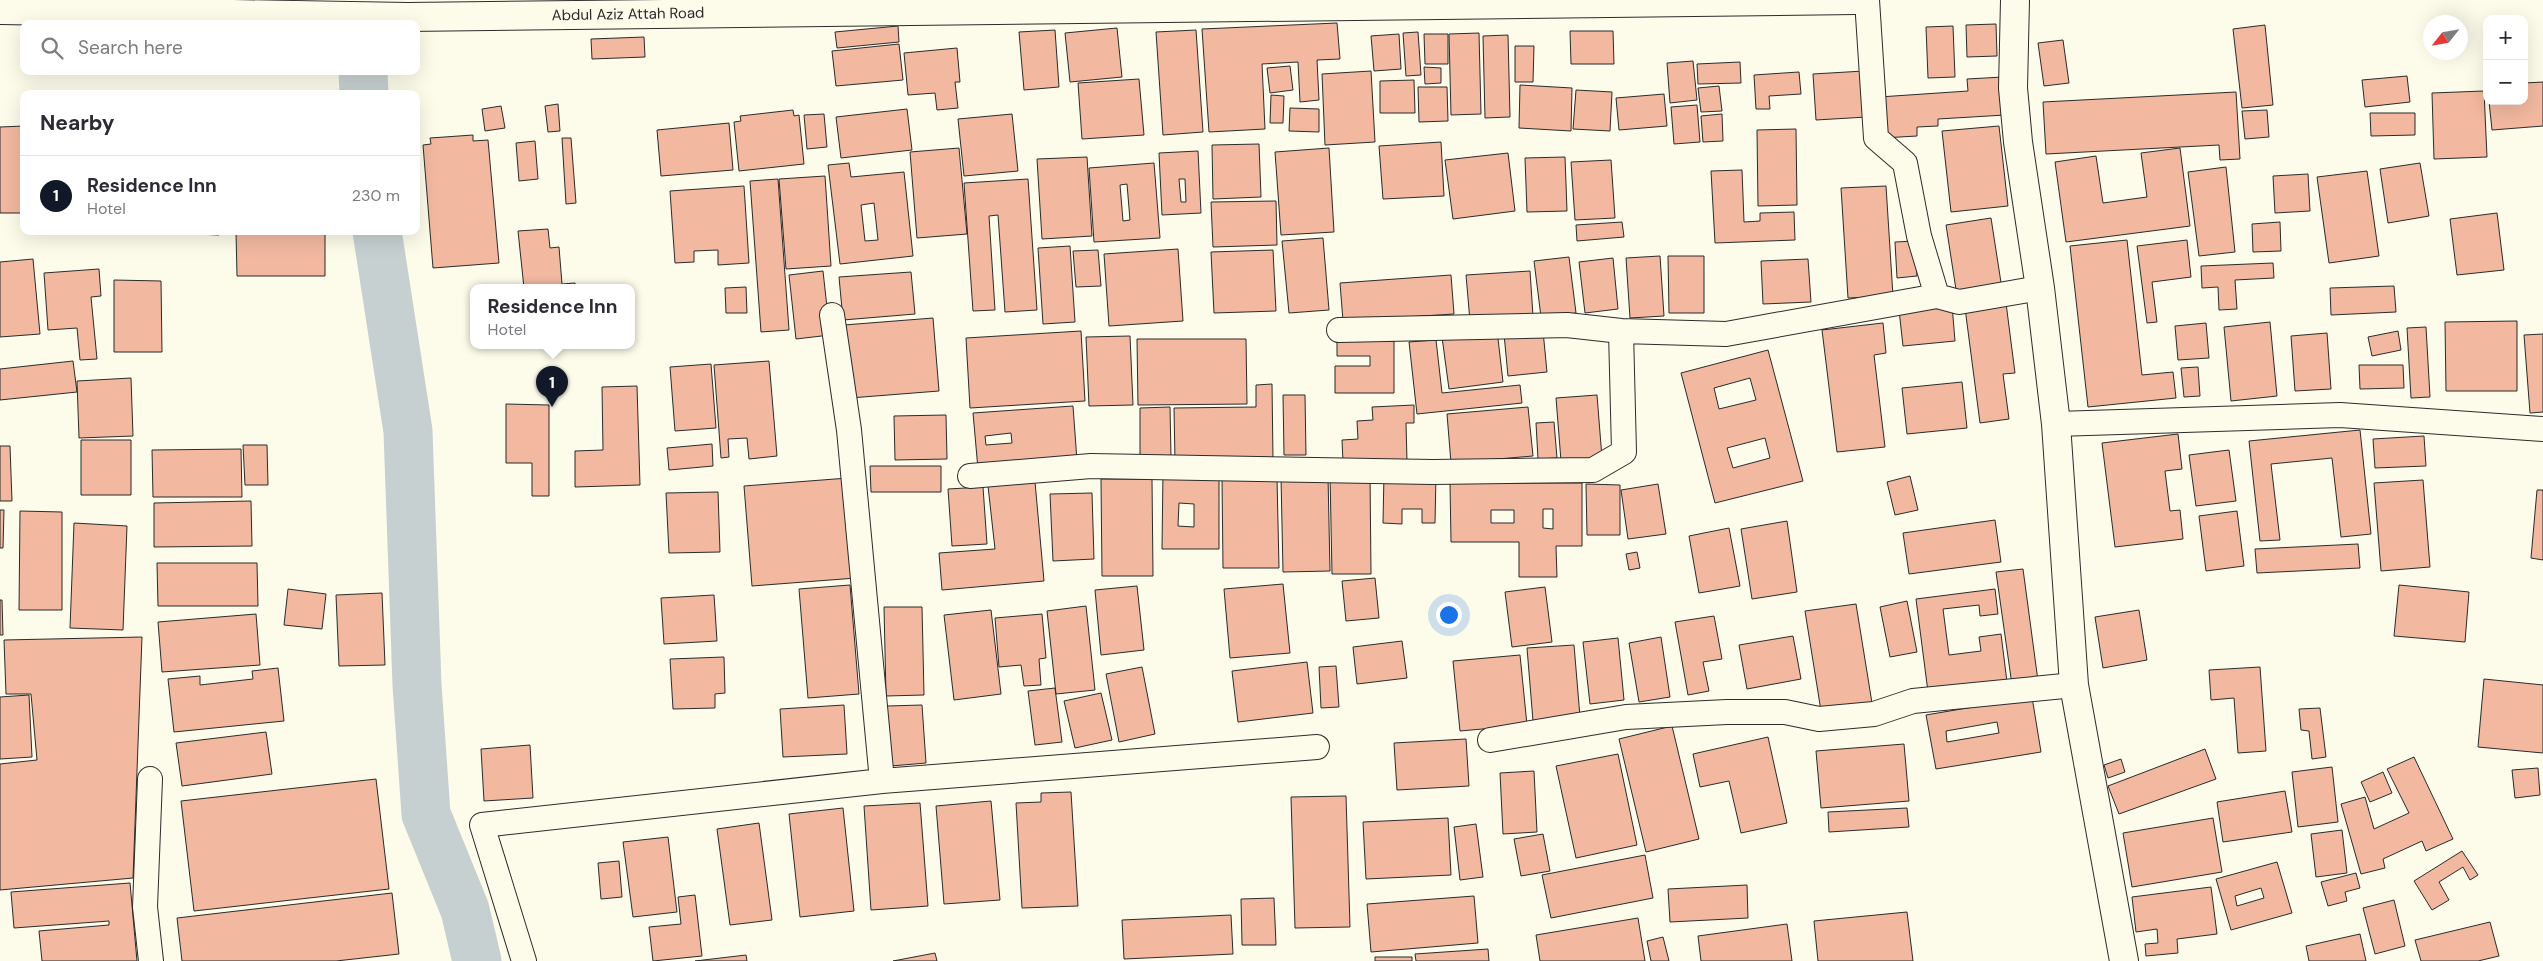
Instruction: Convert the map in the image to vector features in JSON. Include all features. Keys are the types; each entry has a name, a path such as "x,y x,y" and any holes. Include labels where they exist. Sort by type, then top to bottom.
{"main road":[{"name":"Abdul Aziz Attah Road","path":"0,10 408,17 1856,0"},
{"path":"2015,0 2013,88 2018,142 2040,288 2056,424 2074,685 2124,961"}],"street":[{"path":"1867,0 1876,138 1905,163 1919,236 1937,296"},
{"path":"1339,330 1567,325 1621,331 1726,334 1937,296 1959,302 2040,288"},
{"path":"832,315 849,430 882,781"},
{"path":"970,476 1091,466 1434,472 1593,470 1624,452 1621,331"},
{"path":"2056,424 2340,415 2543,429"},
{"path":"1490,740 1626,717 1727,712 1785,712 1819,719 1874,714 1913,701 2074,685"},
{"path":"524,961 482,825 882,781 1317,747"},
{"path":"150,779 145,906 151,961"}],"building":[{"path":"1337,23 1340,59 1317,60 1319,100 1300,102 1298,62 1262,64 1265,129 1209,132 1202,29"},
{"path":"1996,24 1997,56 1967,57 1966,25"},
{"path":"2265,25 2273,105 2242,108 2233,29"},
{"path":"898,26 899,42 837,48 835,32"},
{"path":"1953,26 1955,77 1928,78 1926,27"},
{"path":"1117,28 1122,77 1070,82 1065,33"},
{"path":"1055,30 1059,87 1024,90 1019,32"},
{"path":"1196,30 1203,132 1163,135 1156,32"},
{"path":"1570,31 1613,31 1614,64 1571,64"},
{"path":"1418,32 1421,75 1406,76 1403,33"},
{"path":"1479,33 1481,114 1451,115 1449,34"},
{"path":"1399,34 1401,69 1374,71 1371,36"},
{"path":"1424,34 1448,34 1448,64 1425,64"},
{"path":"1508,35 1510,117 1485,118 1483,36"},
{"path":"644,37 645,57 592,59 591,39"},
{"path":"2063,40 2069,83 2044,86 2038,43"},
{"path":"899,44 903,80 836,86 832,51"},
{"path":"1515,46 1534,46 1533,82 1515,82"},
{"path":"957,48 960,82 955,82 958,108 937,110 935,93 908,95 904,53"},
{"path":"1693,61 1697,100 1670,103 1667,63"},
{"path":"1740,62 1741,83 1698,84 1697,64"},
{"path":"1290,66 1293,90 1270,93 1267,68"},
{"path":"1424,67 1441,68 1441,83 1425,84"},
{"path":"1371,71 1375,142 1325,145 1322,74"},
{"path":"1864,71 1867,117 1816,120 1813,74"},
{"path":"1799,72 1801,94 1769,96 1770,109 1756,109 1754,75"},
{"path":"2407,76 2410,102 2365,107 2362,80"},
{"path":"2003,77 2005,115 1938,119 1938,126 1917,127 1917,136 1882,138 1879,97 1968,91 1967,79"},
{"path":"1139,79 1144,135 1082,139 1078,83"},
{"path":"1414,80 1415,113 1380,113 1380,81"},
{"path":"2543,82 2543,126 2492,130 2489,105 2528,105 2528,83"},
{"path":"1520,85 1572,88 1571,131 1519,128"},
{"path":"1719,86 1722,111 1701,112 1698,88"},
{"path":"1418,87 1447,87 1448,121 1419,122"},
{"path":"1576,90 1612,92 1610,131 1573,129"},
{"path":"2483,91 2487,157 2434,159 2432,93"},
{"path":"2236,92 2240,159 2220,160 2219,145 2046,154 2043,102"},
{"path":"1664,94 1667,126 1619,130 1616,98"},
{"path":"1271,95 1284,96 1283,123 1270,123"},
{"path":"558,104 560,131 548,132 545,106"},
{"path":"1697,105 1700,142 1674,144 1671,107"},
{"path":"501,106 505,128 485,131 482,109"},
{"path":"1290,108 1319,109 1319,132 1289,131"},
{"path":"907,109 912,150 841,158 836,117"},
{"path":"793,110 794,116 799,115 804,164 739,171 734,122 741,121 740,116"},
{"path":"2267,110 2269,137 2245,139 2242,111"},
{"path":"2370,113 2415,113 2415,135 2371,136"},
{"path":"824,114 827,147 807,149 804,115"},
{"path":"1012,114 1018,171 964,176 958,119"},
{"path":"1722,114 1723,141 1703,142 1701,116"},
{"path":"729,123 733,170 661,176 657,130"},
{"path":"20,126 20,213 0,213 0,127"},
{"path":"1999,126 2008,206 1951,212 1942,131"},
{"path":"1796,129 1797,205 1758,206 1757,130"},
{"path":"473,135 473,141 488,140 499,263 433,268 423,145 431,144 430,138"},
{"path":"562,138 571,138 576,203 566,204"},
{"path":"535,141 538,179 519,181 516,143"},
{"path":"1441,142 1444,196 1383,199 1379,146"},
{"path":"1259,144 1261,197 1213,199 1212,145"},
{"path":"959,148 967,234 917,238 910,152"},
{"path":"1329,148 1334,232 1281,235 1275,152"},
{"path":"2180,148 2190,226 2066,242 2055,162 2096,156 2103,203 2147,197 2141,153"},
{"path":"1198,151 1201,213 1162,215 1159,153","holes":["1179,179 1185,179 1186,202 1181,202"]},
{"path":"1508,153 1515,211 1453,219 1445,160"},
{"path":"1087,157 1092,236 1042,239 1037,159"},
{"path":"1565,157 1567,211 1527,212 1525,158"},
{"path":"1611,160 1615,218 1575,220 1571,162"},
{"path":"849,163 851,177 904,172 913,256 840,264 828,165","holes":["874,203 878,240 865,241 861,205"]},
{"path":"1154,163 1160,238 1094,242 1089,168","holes":["1127,184 1130,220 1123,221 1120,185"]},
{"path":"2420,163 2429,216 2388,223 2380,169"},
{"path":"2226,167 2235,252 2199,256 2188,172"},
{"path":"1742,170 1744,222 1760,221 1760,213 1794,212 1795,240 1715,243 1711,171"},
{"path":"2367,171 2379,256 2329,263 2317,177"},
{"path":"2308,174 2310,211 2275,213 2273,176"},
{"path":"825,176 831,266 786,269 779,179"},
{"path":"778,179 789,330 761,332 750,181"},
{"path":"1028,179 1037,310 1005,312 998,215 989,216 995,310 973,311 964,183"},
{"path":"744,186 749,263 718,265 718,250 694,251 694,262 675,263 670,191"},
{"path":"1886,186 1893,296 1848,298 1841,188"},
{"path":"1276,201 1277,245 1213,247 1211,202"},
{"path":"2497,213 2504,270 2457,275 2450,219"},
{"path":"1991,218 2002,289 1957,296 1946,225"},
{"path":"1622,222 1624,237 1577,241 1576,225"},
{"path":"2280,222 2281,251 2253,252 2252,224"},
{"path":"548,229 550,248 559,247 562,284 524,284 518,231"},
{"path":"236,235 325,235 325,276 237,276"},
{"path":"1323,238 1329,310 1289,313 1282,241"},
{"path":"2127,240 2142,375 2173,372 2176,398 2088,407 2070,246"},
{"path":"2187,240 2191,277 2152,282 2157,322 2147,323 2137,246"},
{"path":"1915,241 1917,276 1897,278 1895,242"},
{"path":"1070,246 1075,322 1043,324 1038,248"},
{"path":"1178,249 1183,321 1109,326 1104,254"},
{"path":"1098,250 1101,286 1076,287 1073,251"},
{"path":"1273,250 1276,311 1214,313 1211,252"},
{"path":"1660,256 1664,316 1630,318 1626,258"},
{"path":"1668,256 1704,256 1704,313 1669,313"},
{"path":"1569,257 1576,313 1541,317 1534,261"},
{"path":"1613,258 1618,309 1585,313 1579,262"},
{"path":"33,259 40,334 0,337 0,262"},
{"path":"1808,259 1811,302 1763,304 1761,261"},
{"path":"2273,263 2274,278 2235,280 2237,309 2219,310 2218,287 2202,288 2201,266"},
{"path":"99,269 101,296 91,297 97,359 80,360 77,328 48,330 44,273"},
{"path":"823,271 830,335 796,339 789,275"},
{"path":"1530,271 1533,316 1470,321 1466,275"},
{"path":"911,272 915,314 843,320 839,277"},
{"path":"1451,275 1454,314 1343,321 1340,283"},
{"path":"114,280 161,281 162,352 114,352"},
{"path":"2394,286 2396,312 2331,315 2330,288"},
{"path":"746,287 747,313 726,313 725,288"},
{"path":"2006,303 2015,373 2003,374 2009,419 1980,423 1965,308"},
{"path":"1952,305 1955,341 1903,346 1899,310"},
{"path":"933,318 939,391 850,398 844,325"},
{"path":"2517,321 2517,391 2446,391 2445,322"},
{"path":"2270,322 2277,396 2231,401 2224,327"},
{"path":"1883,323 1886,353 1874,355 1885,447 1837,452 1822,330"},
{"path":"2206,323 2209,358 2178,360 2175,326"},
{"path":"2426,327 2430,397 2411,398 2407,328"},
{"path":"1497,330 1503,382 1449,389 1442,337"},
{"path":"1081,331 1085,401 970,408 966,338"},
{"path":"1543,331 1547,372 1508,376 1504,334"},
{"path":"2398,331 2401,350 2372,356 2368,337"},
{"path":"2327,333 2331,389 2295,391 2291,336"},
{"path":"2543,334 2543,412 2530,413 2524,335"},
{"path":"1130,336 1133,405 1089,406 1086,337"},
{"path":"1137,339 1246,339 1247,404 1138,405"},
{"path":"1436,340 1442,393 1520,385 1522,403 1417,414 1409,342"},
{"path":"1337,341 1394,341 1394,393 1335,393 1335,366 1370,366 1370,356 1337,356"},
{"path":"1768,350 1803,481 1715,503 1681,373","holes":["1750,378 1756,400 1719,409 1714,388","1765,438 1770,458 1733,468 1727,448"]},
{"path":"73,361 77,392 0,400 0,369"},
{"path":"769,361 777,456 749,459 747,438 728,439 729,457 721,458 714,365"},
{"path":"711,364 716,428 675,431 670,367"},
{"path":"2359,365 2403,365 2404,388 2360,389"},
{"path":"2198,367 2200,396 2184,397 2181,368"},
{"path":"131,378 133,436 79,438 77,381"},
{"path":"1962,382 1967,428 1907,434 1902,388"},
{"path":"1272,384 1273,460 1175,461 1174,408 1256,407 1256,385"},
{"path":"637,386 640,485 575,487 575,451 603,450 602,387"},
{"path":"1283,395 1305,395 1306,455 1284,455"},
{"path":"1597,395 1602,458 1561,461 1556,398"},
{"path":"506,404 549,405 549,496 532,496 532,463 506,463"},
{"path":"1414,405 1414,423 1406,423 1407,461 1343,462 1342,440 1358,439 1357,421 1373,420 1372,407"},
{"path":"1073,406 1077,461 978,469 973,413","holes":["1011,433 1012,443 986,445 985,436"]},
{"path":"1170,407 1171,457 1140,457 1140,408"},
{"path":"1528,407 1533,456 1451,463 1447,414"},
{"path":"946,415 947,459 895,460 894,416"},
{"path":"1554,422 1557,458 1538,459 1536,423"},
{"path":"2360,430 2371,534 2341,537 2332,458 2271,464 2280,540 2260,541 2249,441"},
{"path":"2178,434 2182,469 2165,471 2170,511 2180,510 2183,539 2115,547 2102,443"},
{"path":"2424,436 2426,466 2375,468 2373,439"},
{"path":"81,440 131,440 131,495 81,495"},
{"path":"712,444 713,466 669,470 667,448"},
{"path":"243,445 267,445 268,485 245,485"},
{"path":"0,446 10,446 12,501 0,501"},
{"path":"241,449 242,497 153,497 152,450"},
{"path":"2229,450 2236,501 2196,506 2189,455"},
{"path":"870,466 941,466 941,492 871,492"},
{"path":"1163,471 1219,472 1219,549 1162,549","holes":["1179,503 1194,504 1194,527 1178,526"]},
{"path":"1330,474 1370,474 1371,574 1332,574"},
{"path":"1384,474 1436,475 1435,523 1422,523 1422,509 1402,509 1402,524 1383,523"},
{"path":"1328,476 1330,571 1283,572 1281,477"},
{"path":"1910,476 1918,510 1895,515 1887,482"},
{"path":"848,478 856,578 752,586 744,486"},
{"path":"1222,478 1277,478 1279,568 1223,568"},
{"path":"1101,479 1152,479 1153,576 1102,576"},
{"path":"2423,480 2430,567 2381,571 2374,483"},
{"path":"1035,482 1044,581 942,590 939,553 995,549 988,486"},
{"path":"1450,483 1582,483 1582,546 1556,546 1557,577 1519,577 1519,542 1451,542","holes":["1543,509 1553,509 1553,529 1543,528","1491,510 1514,510 1514,523 1491,523"]},
{"path":"1586,484 1620,485 1620,535 1587,535"},
{"path":"1658,484 1666,534 1628,539 1621,490"},
{"path":"983,487 987,544 952,546 948,489"},
{"path":"2537,490 2543,490 2543,560 2531,558"},
{"path":"718,492 720,552 669,553 666,493"},
{"path":"1092,493 1094,559 1053,561 1050,494"},
{"path":"251,501 252,546 154,547 154,503"},
{"path":"0,510 4,510 3,548 0,548"},
{"path":"20,511 62,512 62,610 19,610"},
{"path":"2237,511 2244,566 2206,571 2199,516"},
{"path":"1995,520 2001,562 1909,574 1903,533"},
{"path":"1787,521 1797,592 1752,599 1741,529"},
{"path":"74,523 127,526 123,630 70,628"},
{"path":"1729,528 1740,586 1699,593 1689,536"},
{"path":"2358,544 2360,568 2257,573 2255,549"},
{"path":"1637,552 1640,568 1629,570 1626,554"},
{"path":"157,563 257,563 258,606 158,606"},
{"path":"2023,569 2038,681 2012,685 1996,572"},
{"path":"1375,578 1379,618 1346,621 1342,581"},
{"path":"1283,584 1290,653 1230,658 1224,589"},
{"path":"850,585 859,694 808,698 799,589"},
{"path":"2399,585 2469,592 2465,642 2394,636"},
{"path":"1137,586 1144,650 1101,655 1095,590"},
{"path":"1545,587 1552,642 1512,647 1505,592"},
{"path":"288,589 326,594 322,629 284,625"},
{"path":"1995,589 1998,614 1980,616 1979,605 1943,609 1949,655 1981,651 1979,637 2001,634 2007,682 1928,692 1916,599"},
{"path":"382,593 385,665 339,666 336,595"},
{"path":"714,595 717,641 664,644 661,598"},
{"path":"0,600 2,600 3,635 0,635"},
{"path":"1907,601 1917,652 1890,657 1880,607"},
{"path":"1856,604 1872,703 1821,711 1805,611"},
{"path":"1086,606 1095,690 1056,694 1047,611"},
{"path":"884,607 922,607 924,695 886,696"},
{"path":"991,610 1001,694 954,700 944,615"},
{"path":"2139,610 2147,660 2103,668 2095,617"},
{"path":"256,614 260,665 162,672 158,622"},
{"path":"1042,614 1046,658 1039,659 1041,685 1024,686 1021,665 999,667 995,618"},
{"path":"1714,616 1722,659 1703,662 1709,691 1688,695 1675,622"},
{"path":"1793,636 1801,679 1747,689 1739,645"},
{"path":"142,637 133,878 0,890 0,764 37,760 31,694 6,694 4,640"},
{"path":"1661,637 1670,697 1639,702 1629,643"},
{"path":"1618,638 1624,700 1590,704 1583,642"},
{"path":"1402,641 1407,678 1357,684 1353,647"},
{"path":"1574,645 1580,717 1533,721 1527,648"},
{"path":"1520,655 1527,725 1460,731 1453,661"},
{"path":"724,657 725,693 715,694 715,708 673,709 670,659"},
{"path":"1307,662 1313,713 1238,722 1232,671"},
{"path":"1336,666 1339,707 1321,708 1319,667"},
{"path":"1142,667 1155,734 1119,742 1106,674"},
{"path":"2260,667 2266,751 2238,753 2234,698 2211,700 2209,670"},
{"path":"278,668 284,721 174,732 168,679 200,676 200,685 253,679 252,671"},
{"path":"2484,679 2543,685 2543,753 2478,747"},
{"path":"1055,688 1062,742 1035,745 1028,691"},
{"path":"1101,693 1112,740 1075,748 1064,701"},
{"path":"29,695 32,757 0,759 0,697"},
{"path":"2032,697 2041,752 1936,769 1926,715","holes":["1997,722 1999,733 1947,742 1946,731"]},
{"path":"844,705 847,754 783,757 780,709"},
{"path":"922,705 926,763 891,766 887,706"},
{"path":"2320,708 2326,757 2312,759 2309,731 2301,730 2299,709"},
{"path":"1672,726 1699,839 1646,852 1619,739"},
{"path":"266,732 272,774 182,786 176,743"},
{"path":"1768,737 1787,823 1741,833 1729,781 1700,787 1693,754"},
{"path":"1466,739 1469,786 1397,790 1394,743"},
{"path":"1904,744 1909,801 1821,808 1816,751"},
{"path":"530,745 533,798 484,801 481,749"},
{"path":"2205,749 2216,779 2119,814 2108,786"},
{"path":"1618,754 1637,845 1576,858 1556,766"},
{"path":"2414,757 2453,839 2426,851 2422,841 2383,859 2385,868 2361,874 2341,804 2365,797 2374,829 2409,813 2387,769"},
{"path":"2121,759 2125,772 2108,778 2104,765"},
{"path":"2332,767 2338,822 2298,827 2292,772"},
{"path":"2538,768 2540,795 2515,798 2512,770"},
{"path":"1534,771 1537,832 1503,834 1500,773"},
{"path":"2383,772 2392,793 2370,802 2361,782"},
{"path":"376,779 389,889 194,911 181,801"},
{"path":"2285,791 2292,832 2223,842 2217,802"},
{"path":"1071,792 1078,906 1022,908 1016,803 1041,802 1041,793"},
{"path":"1346,796 1350,927 1295,928 1291,797"},
{"path":"991,801 1000,900 944,904 936,806"},
{"path":"920,803 928,906 871,910 864,806"},
{"path":"843,808 854,911 800,917 789,814"},
{"path":"1907,808 1909,827 1829,832 1828,812"},
{"path":"1448,818 1451,875 1366,879 1363,822"},
{"path":"2213,818 2222,872 2132,887 2123,833"},
{"path":"759,823 772,920 730,925 717,829"},
{"path":"1476,824 1483,877 1460,880 1454,827"},
{"path":"2342,830 2347,873 2316,877 2311,834"},
{"path":"1543,834 1550,871 1521,876 1514,839"},
{"path":"668,837 677,912 633,917 623,842"},
{"path":"2462,851 2478,875 2470,880 2463,867 2439,882 2449,900 2432,910 2414,881"},
{"path":"1645,855 1653,898 1551,918 1542,875"},
{"path":"619,861 622,897 601,899 598,863"},
{"path":"2277,862 2292,913 2231,930 2216,879","holes":["2261,888 2264,898 2237,906 2235,896"]},
{"path":"2356,873 2360,888 2345,892 2347,901 2328,906 2321,882"},
{"path":"130,883 137,961 42,961 39,931 109,925 109,921 14,928 11,892"},
{"path":"1747,885 1748,918 1670,922 1668,889"},
{"path":"2211,887 2217,934 2177,939 2178,953 2146,956 2145,944 2158,943 2157,929 2136,932 2132,897"},
{"path":"392,893 399,954 336,961 182,961 177,918"},
{"path":"695,895 702,956 653,961 649,927 681,924 678,897"},
{"path":"1474,896 1478,943 1371,952 1367,904"},
{"path":"1274,898 1276,945 1242,945 1241,899"},
{"path":"2394,900 2405,946 2375,954 2363,908"},
{"path":"1907,912 1913,961 1818,961 1814,921"},
{"path":"1231,915 1233,954 1124,959 1122,920"},
{"path":"1638,918 1645,961 1540,961 1536,935"},
{"path":"2490,922 2499,956 2478,961 2421,961 2415,940"},
{"path":"1787,924 1792,961 1701,961 1698,936"},
{"path":"2360,934 2366,961 2309,961 2306,946"},
{"path":"1663,937 1669,961 1651,961 1647,941"},
{"path":"1488,949 1489,961 1416,961 1415,954"},
{"path":"935,953 937,961 893,961"},
{"path":"746,955 747,961 695,961"},
{"path":"1375,957 1412,957 1412,961 1375,961"}],"waterway":[{"path":"363,75 364,90"},
{"path":"378,235 408,431 417,685 426,814 465,910 477,961"}],"place":[{"name":"Residence Inn","path":"552,407"}]}
